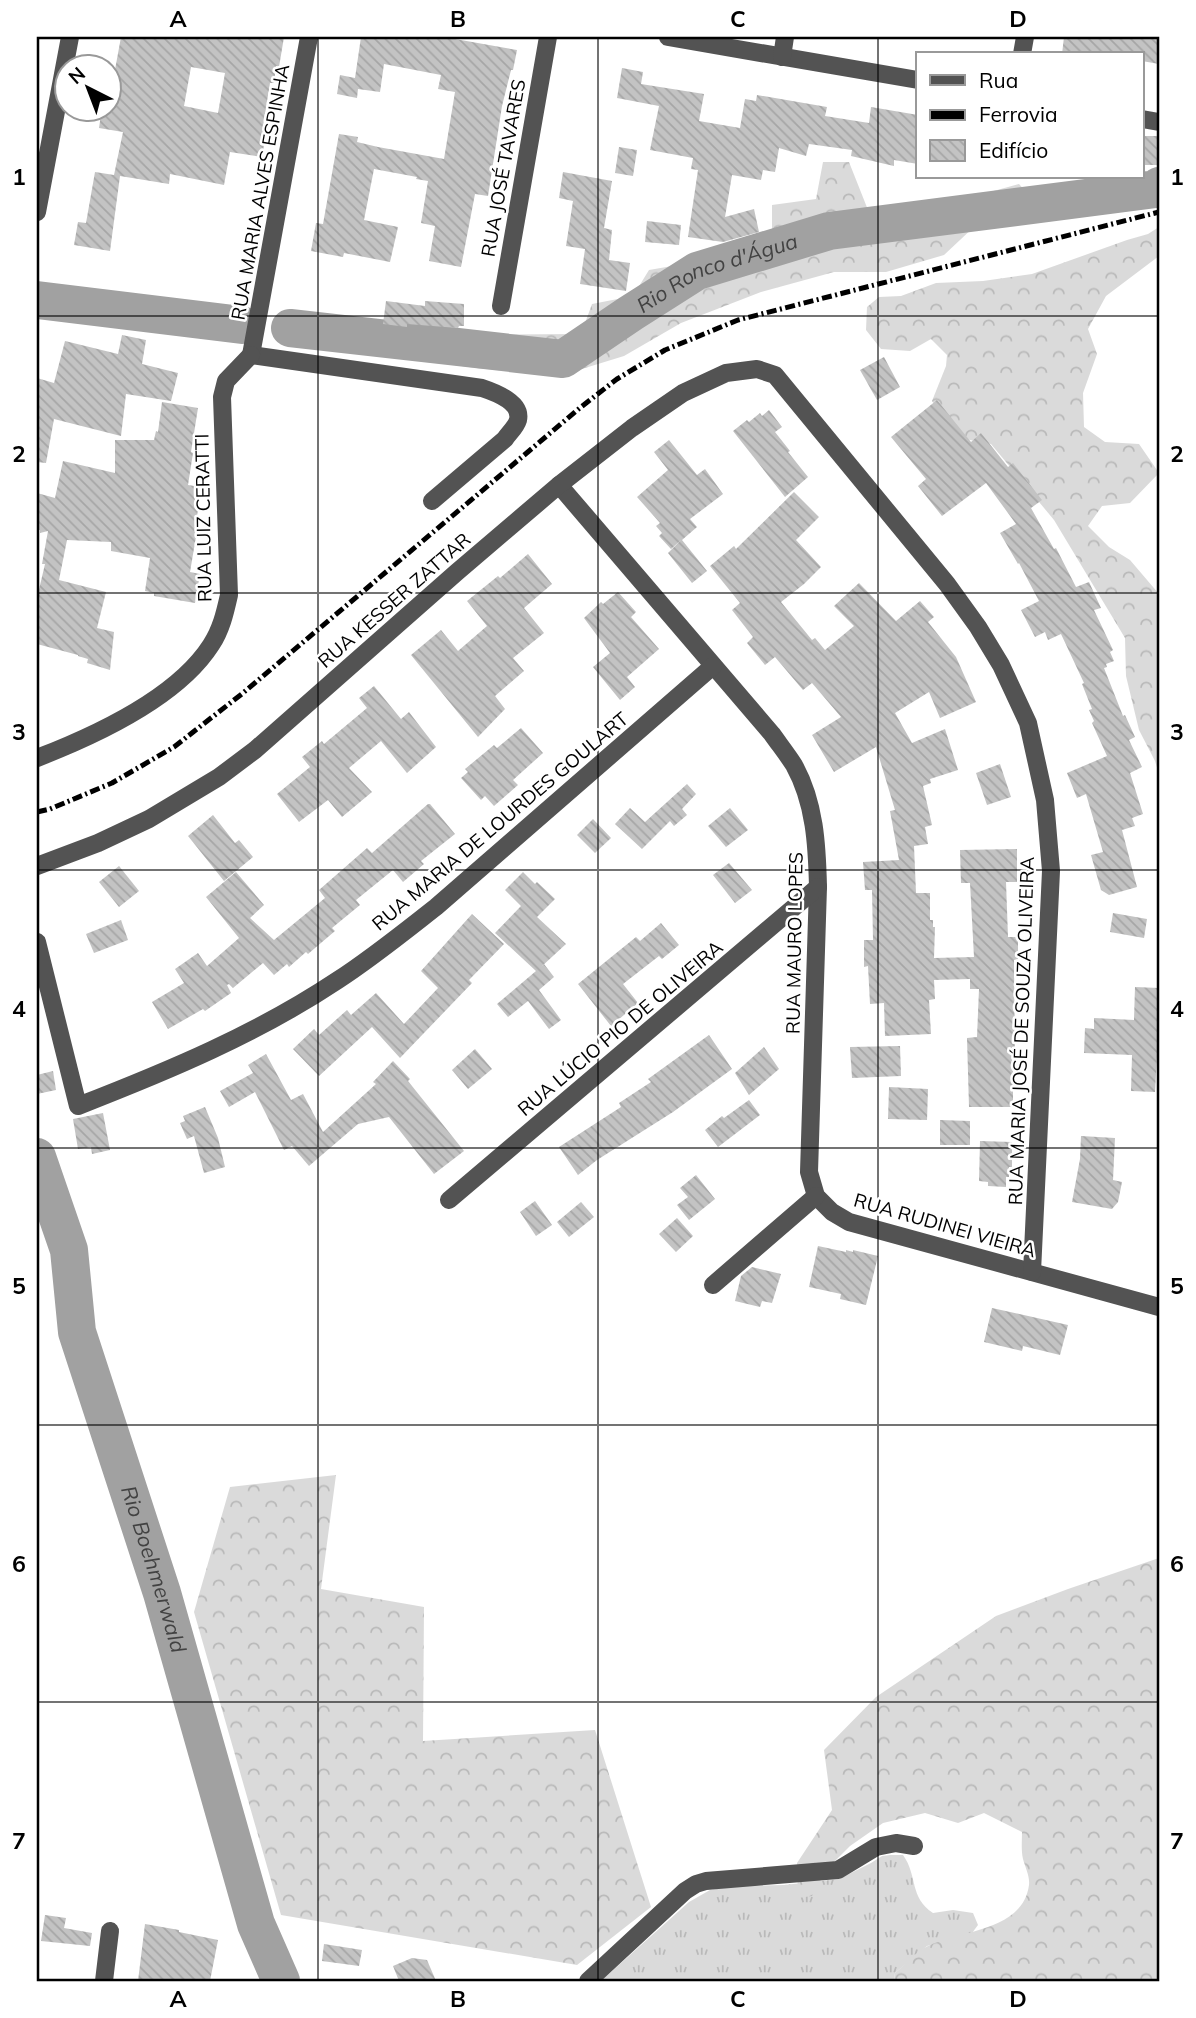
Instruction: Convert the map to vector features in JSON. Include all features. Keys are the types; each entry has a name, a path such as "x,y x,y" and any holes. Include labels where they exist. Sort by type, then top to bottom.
{"street":[{"path":"37,212 71,37"},
{"name":"RUA MARIA ALVES ESPINHA","path":"251,355 309,37"},
{"name":"RUA JOSÉ TAVARES","path":"501,306 548,37"},
{"path":"668,37 916,80"},
{"path":"782,57 785,37"},
{"path":"251,355 482,388 497,393 510,402 517,411 518,420 513,429 505,439 432,501"},
{"name":"RUA LUIZ CERATTI","path":"37,758 97,733 149,702 197,663 211,644 223,620 229,595 222,397 226,381 251,355"},
{"name":"RUA KESSER ZATTAR","path":"37,866 149,820 208,784 256,750 559,485 632,428 683,393 726,373 757,369 775,374"},
{"name":"RUA MARIA JOSÉ DE SOUZA OLIVEIRA","path":"775,374 947,584 1001,665 1028,723 1045,800 1051,871 1031,1272"},
{"name":"RUA MAURO LOPES","path":"559,485 772,734 793,763 804,787 817,844 810,1172 816,1196"},
{"name":"RUA MARIA DE LOURDES GOULART","path":"37,942 78,1105 167,1072 278,1017 337,981 436,907 713,666"},
{"name":"RUA LÚCIO PIO DE OLIVEIRA","path":"449,1200 818,887"},
{"path":"713,1285 816,1196"},
{"name":"RUA RUDINEI VIEIRA","path":"816,1196 832,1212 849,1222 1159,1307"},
{"path":"588,1981 685,1891 696,1884 838,1870 876,1847 896,1843 914,1846"},
{"path":"104,1981 110,1931"}],"green space":[{"path":"823,162 849,162 868,210 906,213 925,200 950,203 1019,184 1030,196 1015,218 976,225 944,255 886,272 834,272 761,292 681,323 624,356 559,376 328,348 302,341 314,323 436,335 581,334 592,304 633,296 649,270 730,256 772,240 772,205 816,199"},
{"path":"1159,227 1159,256 1106,296 1088,329 1097,354 1083,393 1084,427 1105,442 1139,444 1159,473 1130,503 1102,506 1088,526 1109,547 1130,560 1159,594 1159,774 1139,730 1126,676 1125,638 1054,520 991,444 965,439 948,424 932,401 946,366 947,355 931,339 910,351 881,349 866,330 867,307 879,297 901,296 936,283 983,281 1032,274 1148,234"},
{"path":"336,1475 321,1589 424,1607 423,1741 595,1730 651,1907 577,1965 281,1915 194,1612 230,1487"},
{"path":"1159,1558 1159,1981 894,1981 895,1973 924,1948 989,1927 1015,1912 1024,1900 1029,1885 1022,1856 1022,1832 984,1813 958,1823 925,1813 883,1823 850,1846 826,1870 812,1896 798,1898 797,1863 832,1810 824,1750 876,1697 996,1616"},
{"path":"903,1855 925,1907 933,1913 953,1910 973,1913 978,1925 972,1933 927,1946 895,1973 894,1981 601,1981 689,1902 710,1890 839,1879 882,1856"}],"building":[{"path":"121,37 284,37 279,67 276,66 274,83 270,83 263,126 267,127 262,157 230,152 224,185 170,174 169,184 120,176 110,251 74,245 78,222 86,223 95,172 114,175 123,132 99,128 100,122 122,122 122,52 118,52","holes":["191,67 225,73 218,113 184,106"]},
{"path":"361,37 444,37 517,50 502,106 488,196 475,194 461,267 429,261 435,226 421,223 428,181 374,169 364,220 398,227 390,262 344,253 343,257 311,251 316,223 323,224 339,134 358,137 357,142 378,147 444,159 455,92 438,89 441,75 384,64 380,92 358,89 357,98 337,94 340,75 355,78"},
{"path":"1064,37 1159,37 1159,64 1144,61 1144,52 1062,52"},
{"path":"622,68 643,72 641,84 704,94 699,121 740,128 745,99 756,101 757,95 827,107 825,116 869,123 871,107 916,115 916,164 894,160 894,166 851,156 852,150 809,144 806,156 779,148 775,172 763,170 761,180 732,175 725,217 754,209 759,232 723,242 688,237 698,170 691,169 693,158 650,150 659,106 617,98"},
{"path":"1144,136 1159,136 1159,165 1144,165"},
{"path":"619,147 637,150 633,176 615,173"},
{"path":"563,172 612,181 604,228 612,230 609,260 630,263 626,291 580,284 585,249 566,246 573,201 559,198"},
{"path":"647,221 681,225 679,245 645,242"},
{"path":"386,301 425,306 425,301 464,304 464,326 458,328 407,324 407,327 383,324"},
{"path":"122,335 146,340 142,364 178,373 171,401 126,394 121,436 54,419 46,463 37,462 37,378 54,383 65,341 118,354"},
{"path":"884,357 900,387 877,400 860,370"},
{"path":"937,400 971,442 981,433 1008,467 1013,463 1042,500 1031,508 1076,587 1089,582 1101,608 1094,610 1113,650 1110,652 1114,661 1106,664 1107,667 1104,668 1123,716 1125,715 1135,737 1129,740 1142,767 1130,773 1143,814 1132,818 1135,826 1122,830 1137,887 1109,895 1101,890 1091,855 1103,852 1086,794 1077,798 1067,773 1107,756 1092,723 1094,721 1089,710 1092,709 1082,684 1084,683 1061,634 1048,640 1045,632 1035,637 1021,610 1039,601 1000,533 1016,524 986,483 942,516 918,486 926,479 891,437"},
{"path":"162,402 198,408 188,485 201,487 190,572 200,574 195,603 154,596 154,593 145,591 150,558 111,551 111,542 67,540 59,580 106,592 97,628 114,632 110,670 87,663 88,659 78,655 37,644 37,598 45,564 42,564 48,531 40,533 40,530 37,530 37,493 55,498 63,461 115,473 115,440 154,440 156,431 158,432"},
{"path":"769,410 782,427 775,432 808,477 785,497 733,431 747,420 749,422"},
{"path":"669,440 697,475 705,469 723,494 690,519 697,527 682,540 707,571 692,583 668,553 681,540 671,549 659,536 662,533 656,526 660,523 637,497 668,470 654,452"},
{"path":"794,492 819,517 796,540 821,567 781,602 812,640 815,638 825,650 854,626 834,606 859,583 896,621 920,601 934,617 928,622 956,657 976,702 940,718 929,692 895,713 912,743 945,729 958,770 930,779 931,783 923,786 932,825 925,827 928,844 914,846 916,893 930,893 930,920 933,920 935,927 934,958 974,957 970,883 961,883 960,850 1017,849 1017,882 1006,882 1008,937 1018,937 1018,959 1014,960 1013,1107 969,1107 967,1038 977,1037 979,989 970,989 970,979 934,980 935,999 929,1000 931,1034 885,1036 884,1003 870,1004 868,966 864,967 864,940 873,940 872,890 865,890 863,862 899,860 890,811 895,810 876,747 834,772 812,735 841,717 812,683 803,690 775,657 765,665 747,643 753,637 732,610 740,603 710,566 734,546 736,549"},
{"path":"528,554 552,584 524,608 544,633 513,658 524,671 495,696 505,709 478,737 411,655 441,630 458,651 487,626 467,601"},
{"path":"618,592 636,612 631,617 659,649 627,677 635,687 620,700 593,667 610,653 584,618 601,602 603,604"},
{"path":"374,686 401,719 409,712 436,747 407,773 381,741 349,768 372,792 342,817 328,800 299,822 277,794 310,767 302,757 322,741 324,744 367,708 359,698"},
{"path":"521,728 543,753 513,780 518,785 494,806 485,796 481,800 461,778 468,772 465,769 494,745 497,748"},
{"path":"1000,764 1011,797 987,805 976,773"},
{"path":"687,784 696,794 682,809 687,815 674,826 670,821 642,849 615,824 630,808 645,822"},
{"path":"428,804 455,834 421,861 424,864 403,882 393,870 356,900 360,905 332,928 335,931 289,967 287,964 274,975 263,963 233,988 227,985 231,993 205,1011 203,1009 168,1029 152,1002 184,983 175,969 198,953 207,966 239,938 206,897 236,872 264,905 250,918 274,940 325,898 319,890 367,848 372,853"},
{"path":"730,808 748,830 726,847 708,826"},
{"path":"213,815 235,843 239,840 253,857 224,881 188,836"},
{"path":"593,819 611,838 595,853 577,835"},
{"path":"729,863 752,890 735,903 713,875"},
{"path":"119,866 139,891 119,907 99,882"},
{"path":"523,872 555,899 537,917 566,944 544,964 554,977 539,990 561,1020 549,1029 528,1001 508,1017 497,1004 536,971 495,933 521,906 505,890"},
{"path":"1113,913 1147,919 1144,938 1110,932"},
{"path":"472,914 504,944 469,980 472,983 400,1058 372,1027 319,1076 293,1049 314,1029 319,1035 347,1010 351,1015 376,993 404,1024 438,988 421,971"},
{"path":"121,920 128,940 94,953 86,934"},
{"path":"661,923 679,945 662,959 659,956 623,984 638,1003 611,1026 578,984 636,937 640,941"},
{"path":"1135,987 1159,988 1155,1092 1131,1091 1132,1055 1084,1053 1085,1028 1094,1029 1094,1018 1134,1020"},
{"path":"709,1035 732,1069 578,1175 559,1147 621,1107 619,1103 651,1082 648,1079"},
{"path":"900,1046 901,1076 852,1078 850,1047"},
{"path":"764,1047 779,1069 749,1095 735,1073"},
{"path":"475,1049 492,1069 468,1089 452,1070"},
{"path":"266,1054 291,1100 303,1094 323,1132 376,1084 373,1082 393,1061 410,1079 408,1081 464,1151 434,1174 389,1117 358,1124 309,1166 292,1146 284,1150 255,1092 229,1107 220,1091 253,1073 248,1065"},
{"path":"53,1071 56,1090 37,1094 37,1075"},
{"path":"889,1087 928,1089 927,1120 888,1119"},
{"path":"749,1100 760,1115 718,1147 705,1130"},
{"path":"205,1107 218,1138 225,1167 204,1173 194,1136 187,1139 180,1123 185,1121 183,1116"},
{"path":"103,1113 110,1150 92,1154 91,1147 78,1149 73,1119"},
{"path":"940,1120 970,1121 970,1145 940,1145"},
{"path":"1081,1136 1115,1138 1113,1180 1122,1182 1118,1202 1112,1209 1072,1202 1080,1159"},
{"path":"980,1141 1012,1142 1012,1167 1009,1167 1009,1177 1006,1177 1006,1187 988,1186 988,1182 979,1181"},
{"path":"696,1175 715,1199 689,1220 677,1205 688,1197 680,1188"},
{"path":"535,1201 552,1225 536,1236 520,1212"},
{"path":"581,1202 594,1217 569,1237 557,1222"},
{"path":"677,1218 693,1236 676,1252 659,1234"},
{"path":"818,1246 878,1256 866,1305 840,1299 841,1294 809,1287"},
{"path":"752,1267 781,1274 772,1303 762,1301 760,1307 735,1301 741,1276"},
{"path":"992,1308 1068,1325 1060,1355 1023,1346 1022,1351 984,1342"},
{"path":"45,1915 66,1918 64,1928 92,1933 90,1946 41,1941"},
{"path":"145,1924 218,1940 210,1981 138,1981"},
{"path":"324,1944 362,1950 359,1966 322,1961"},
{"path":"412,1958 427,1960 436,1981 399,1981 393,1966"}],"waterway":[{"name":"Rio Ronco d'Água","path":"290,328 563,359 697,271 829,231 1156,189 1159,186"},
{"name":"Rio Ronco d'Água","path":"37,300 242,325"},
{"name":"Rio Boehmerwald","path":"37,1157 69,1250 77,1332 162,1593 256,1924 281,1981"}],"railway":[{"path":"37,812 112,783 174,747 243,693 581,407 617,379 665,350 738,320 1159,212"}]}
